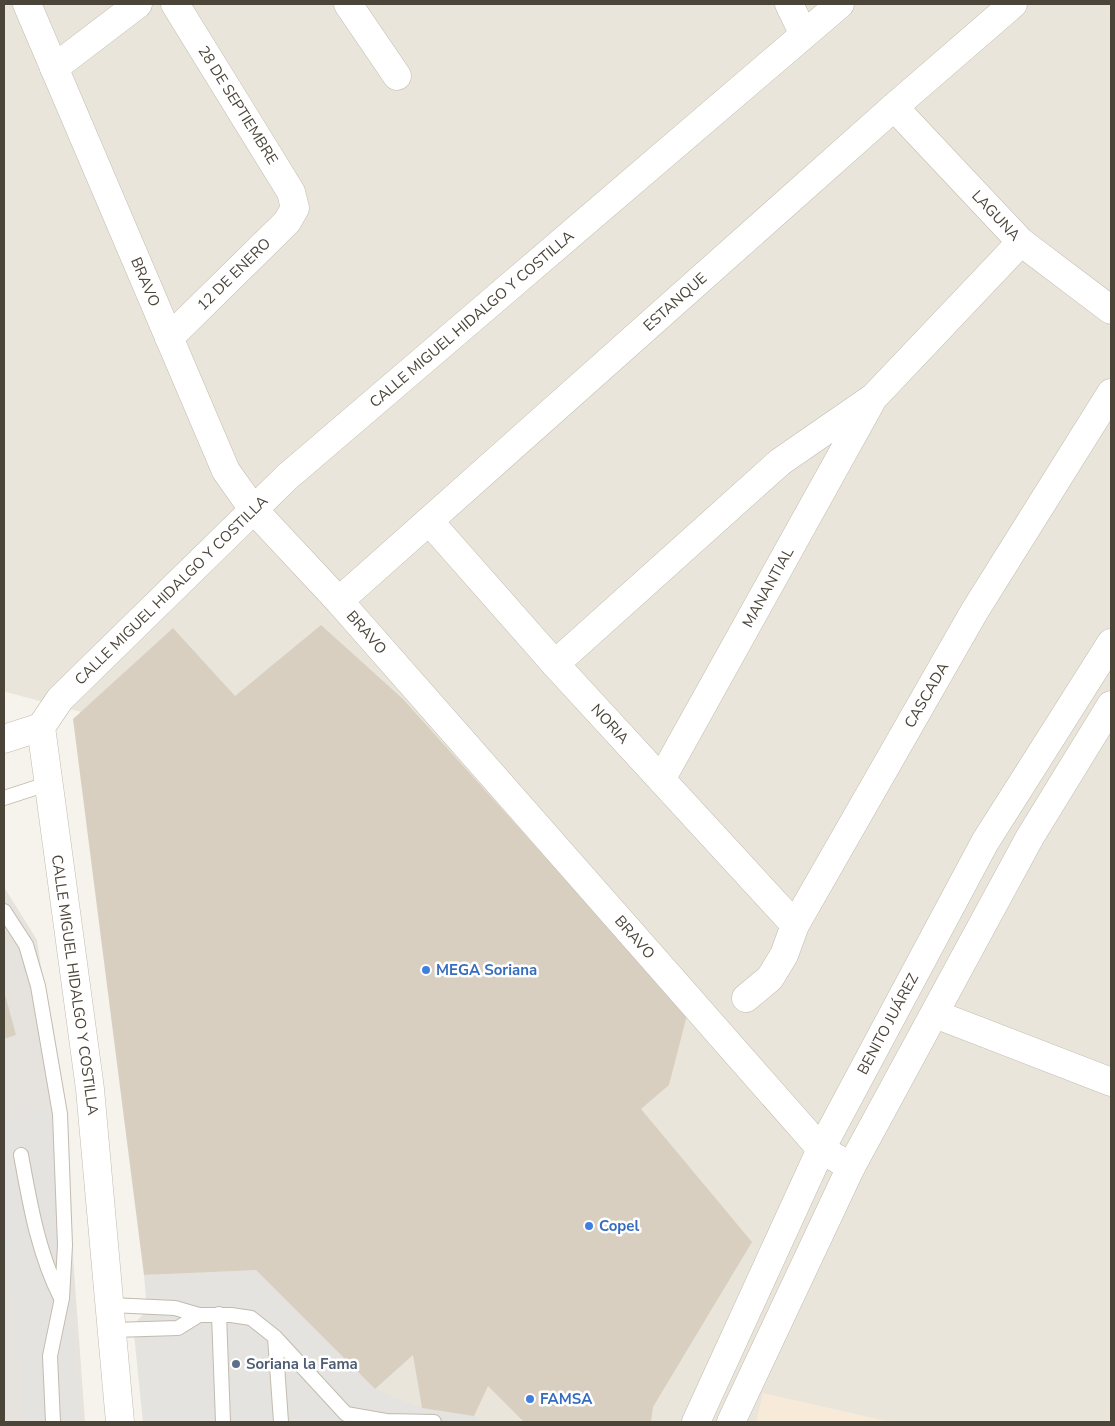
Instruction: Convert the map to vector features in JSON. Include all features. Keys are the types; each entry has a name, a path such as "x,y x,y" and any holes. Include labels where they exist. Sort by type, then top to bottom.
{"street":[{"name":"BRAVO","path":"27,4 226,472 253,509 339,601 821,1149 851,1167"},
{"path":"54,68 138,4"},
{"name":"28 DE SEPTIEMBRE","path":"175,4 291,192 295,208"},
{"path":"348,4 397,76"},
{"path":"789,4 804,35"},
{"name":"CALLE MIGUEL HIDALGO Y COSTILLA","path":"120,1422 90,1089 47,784 41,726 60,700 253,509 840,4"},
{"name":"ESTANQUE","path":"339,601 894,107 1013,4"},
{"name":"LAGUNA","path":"894,107 1021,242 1111,310"},
{"name":"12 DE ENERO","path":"169,338 287,222 295,208"},
{"name":"MANANTIAL","path":"555,664 780,462 874,397 1021,242"},
{"name":"CASCADA","path":"746,998 770,978 784,956 794,925 974,612 1111,393"},
{"name":"MANANTIAL","path":"662,778 874,397"},
{"name":"NORIA","path":"429,521 555,664 662,778 794,925"},
{"name":"BENITO JUÁREZ","path":"696,1422 821,1149 985,842 1111,643"},
{"path":"731,1422 851,1167 1030,837 1111,706"},
{"path":"4,738 41,726"},
{"path":"935,1014 1111,1082"},
{"path":"736,1333 766,1349"}],"lane":[{"path":"4,798 47,784"},
{"path":"4,911 26,945 38,986 60,1114 65,1245 62,1298 50,1356 53,1422"},
{"path":"21,1155 35,1231 52,1280 62,1298"},
{"path":"112,1318 175,1308 199,1315 219,1314 255,1320 275,1337 346,1414 386,1421 434,1422"},
{"path":"219,1314 223,1422"},
{"path":"112,1318 178,1328 199,1315"},
{"path":"275,1337 281,1422"}],"shaded area":[{"path":"4,4 1111,4 1111,1422 169,1422 108,719 6,692 4,688"},
{"path":"4,887 37,940 63,1118 85,1422 4,1422"},
{"path":"58,1108 78,1422 23,1422 24,1398 17,1329 4,1235 4,1120"},
{"name":"Soriana la Fama","path":"256,1270 375,1389 422,1408 474,1416 483,1422 143,1422 133,1325 147,1310 144,1275"},
{"path":"763,1393 891,1422 756,1422"}],"building":[{"path":"321,625 403,699 687,1015 669,1085 641,1109 752,1242 653,1407 651,1422 524,1422 488,1386 474,1416 422,1408 413,1355 375,1389 256,1270 144,1275 73,719 173,628 235,696"},
{"path":"4,991 16,1035 4,1039"}],"place":[{"name":"MEGA Soriana","path":"426,970"},
{"name":"Copel","path":"589,1226"},
{"name":"Soriana la Fama","path":"236,1364"},
{"name":"FAMSA","path":"530,1399"}]}
